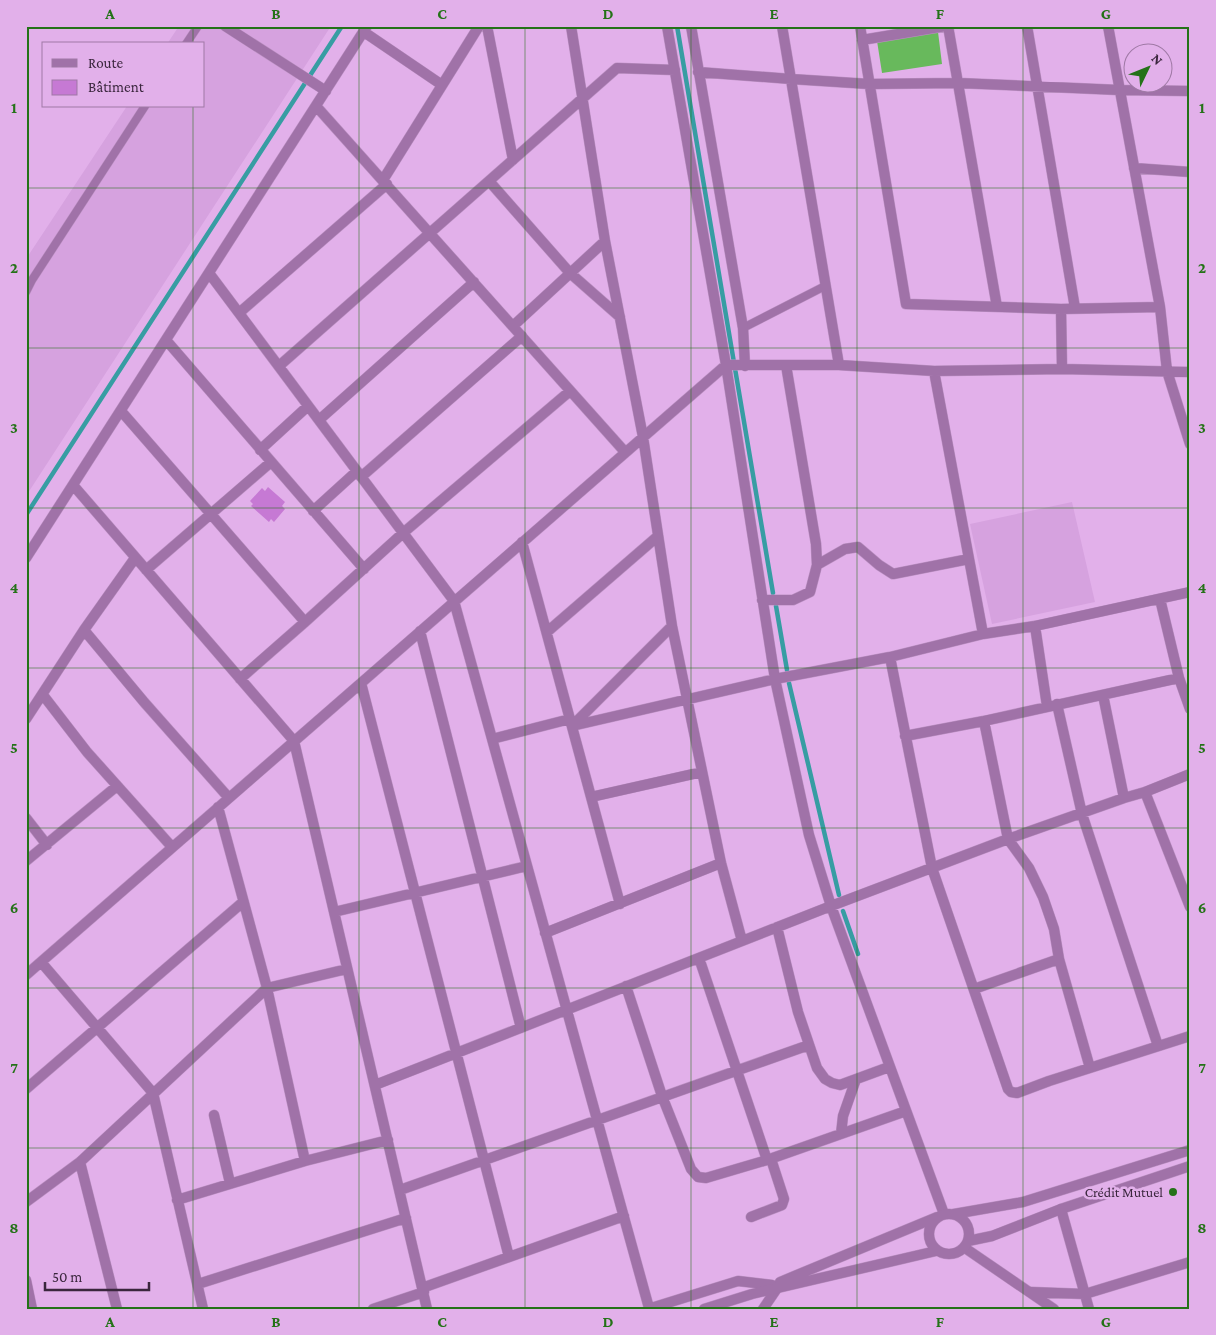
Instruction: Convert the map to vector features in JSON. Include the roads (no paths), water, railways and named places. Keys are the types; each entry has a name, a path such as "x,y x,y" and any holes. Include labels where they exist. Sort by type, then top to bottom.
{"street":[{"path":"225,26 323,89"},
{"path":"239,314 385,182 479,26"},
{"path":"486,26 513,160"},
{"path":"571,26 605,241 643,437 672,626 721,863 742,941"},
{"path":"668,26 726,365 775,678 809,835 831,906 945,1215"},
{"path":"691,26 743,328 745,366"},
{"path":"782,26 839,365"},
{"path":"860,26 906,304 1061,309 1160,308"},
{"path":"862,40 947,26 997,307"},
{"path":"1027,26 1074,308"},
{"path":"1108,26 1118,90 1160,308 1168,371 1190,444"},
{"path":"26,558 316,106 323,89 366,29 442,85"},
{"path":"279,366 617,68 675,70"},
{"path":"698,72 791,80 870,84 958,83 1190,91"},
{"path":"316,106 625,452"},
{"path":"1134,168 1190,172"},
{"path":"489,181 570,273 620,317"},
{"path":"512,326 605,241"},
{"path":"209,273 454,601 648,1309 738,1281 775,1286 936,1251"},
{"path":"319,420 474,282"},
{"path":"1061,309 1062,369"},
{"path":"313,511 522,336"},
{"path":"166,340 364,569"},
{"path":"26,975 726,365 839,365 934,371 1062,369 1190,372"},
{"path":"762,600 793,600 810,592 817,565 816,544 786,365"},
{"path":"934,371 983,634"},
{"path":"240,679 403,533 570,391"},
{"path":"260,450 308,406"},
{"path":"121,411 305,622"},
{"path":"146,570 271,462"},
{"path":"73,486 294,741 428,1309"},
{"path":"547,632 658,536"},
{"path":"522,542 620,904"},
{"path":"817,565 845,549 858,547 878,565 893,574 969,559"},
{"path":"26,719 84,630 135,558"},
{"path":"492,739 687,700 775,678 890,657 983,634 1035,626 1190,592"},
{"path":"1160,599 1179,678 1190,709"},
{"path":"571,722 672,626"},
{"path":"1035,626 1052,705 1082,814 1158,1046"},
{"path":"84,630 144,702 229,798"},
{"path":"420,631 521,1028"},
{"path":"890,657 932,868 1008,1089 1011,1092 1017,1093 1190,1036"},
{"path":"905,736 984,721 1179,678"},
{"path":"361,683 509,1257"},
{"path":"43,695 87,752 172,847"},
{"path":"1103,695 1124,798"},
{"path":"984,721 1008,839 1029,868 1043,897 1054,929 1059,959 1090,1068"},
{"path":"591,798 702,772"},
{"path":"375,1085 831,906 1008,839 1145,792 1190,774"},
{"path":"26,861 117,786"},
{"path":"1145,792 1190,907"},
{"path":"218,807 267,988 305,1161"},
{"path":"26,818 47,845"},
{"path":"545,933 721,863"},
{"path":"334,912 527,866"},
{"path":"26,1090 243,902"},
{"path":"777,927 798,1012 817,1068 825,1079 832,1084 840,1085 889,1066"},
{"path":"699,958 784,1199 782,1205 751,1217"},
{"path":"974,990 1059,959"},
{"path":"40,962 153,1093 203,1309"},
{"path":"26,1202 80,1162 267,988 347,969"},
{"path":"626,986 662,1096 691,1169 698,1177 706,1178 769,1159 906,1111"},
{"path":"400,1190 809,1045"},
{"path":"841,1134 844,1116 856,1079"},
{"path":"214,1115 230,1183"},
{"path":"177,1200 305,1161 388,1140"},
{"path":"704,1309 775,1286 945,1215 1024,1202 1190,1150"},
{"path":"80,1162 117,1309"},
{"path":"945,1215 931,1224 929,1231 932,1245 936,1251 952,1255 967,1244 1061,1209 1190,1166"},
{"path":"1061,1209 1089,1309"},
{"path":"945,1215 965,1222 968,1228 967,1244"},
{"path":"373,1309 509,1257 624,1216"},
{"path":"198,1284 406,1218"},
{"path":"967,1244 1054,1309"},
{"path":"1031,1292 1085,1294 1190,1262"},
{"path":"26,1280 32,1309"},
{"path":"763,1309 775,1286"}],"lane":[{"path":"187,42 198,26"},
{"path":"26,292 144,108"},
{"path":"743,328 826,286"}],"waterway":[{"path":"26,515 342,26"},
{"path":"677,26 773,593"},
{"path":"776,606 787,670"},
{"path":"789,683 839,895"},
{"path":"843,911 858,954"}],"place":[{"name":"Crédit Mutuel","path":"1173,1192"}]}
